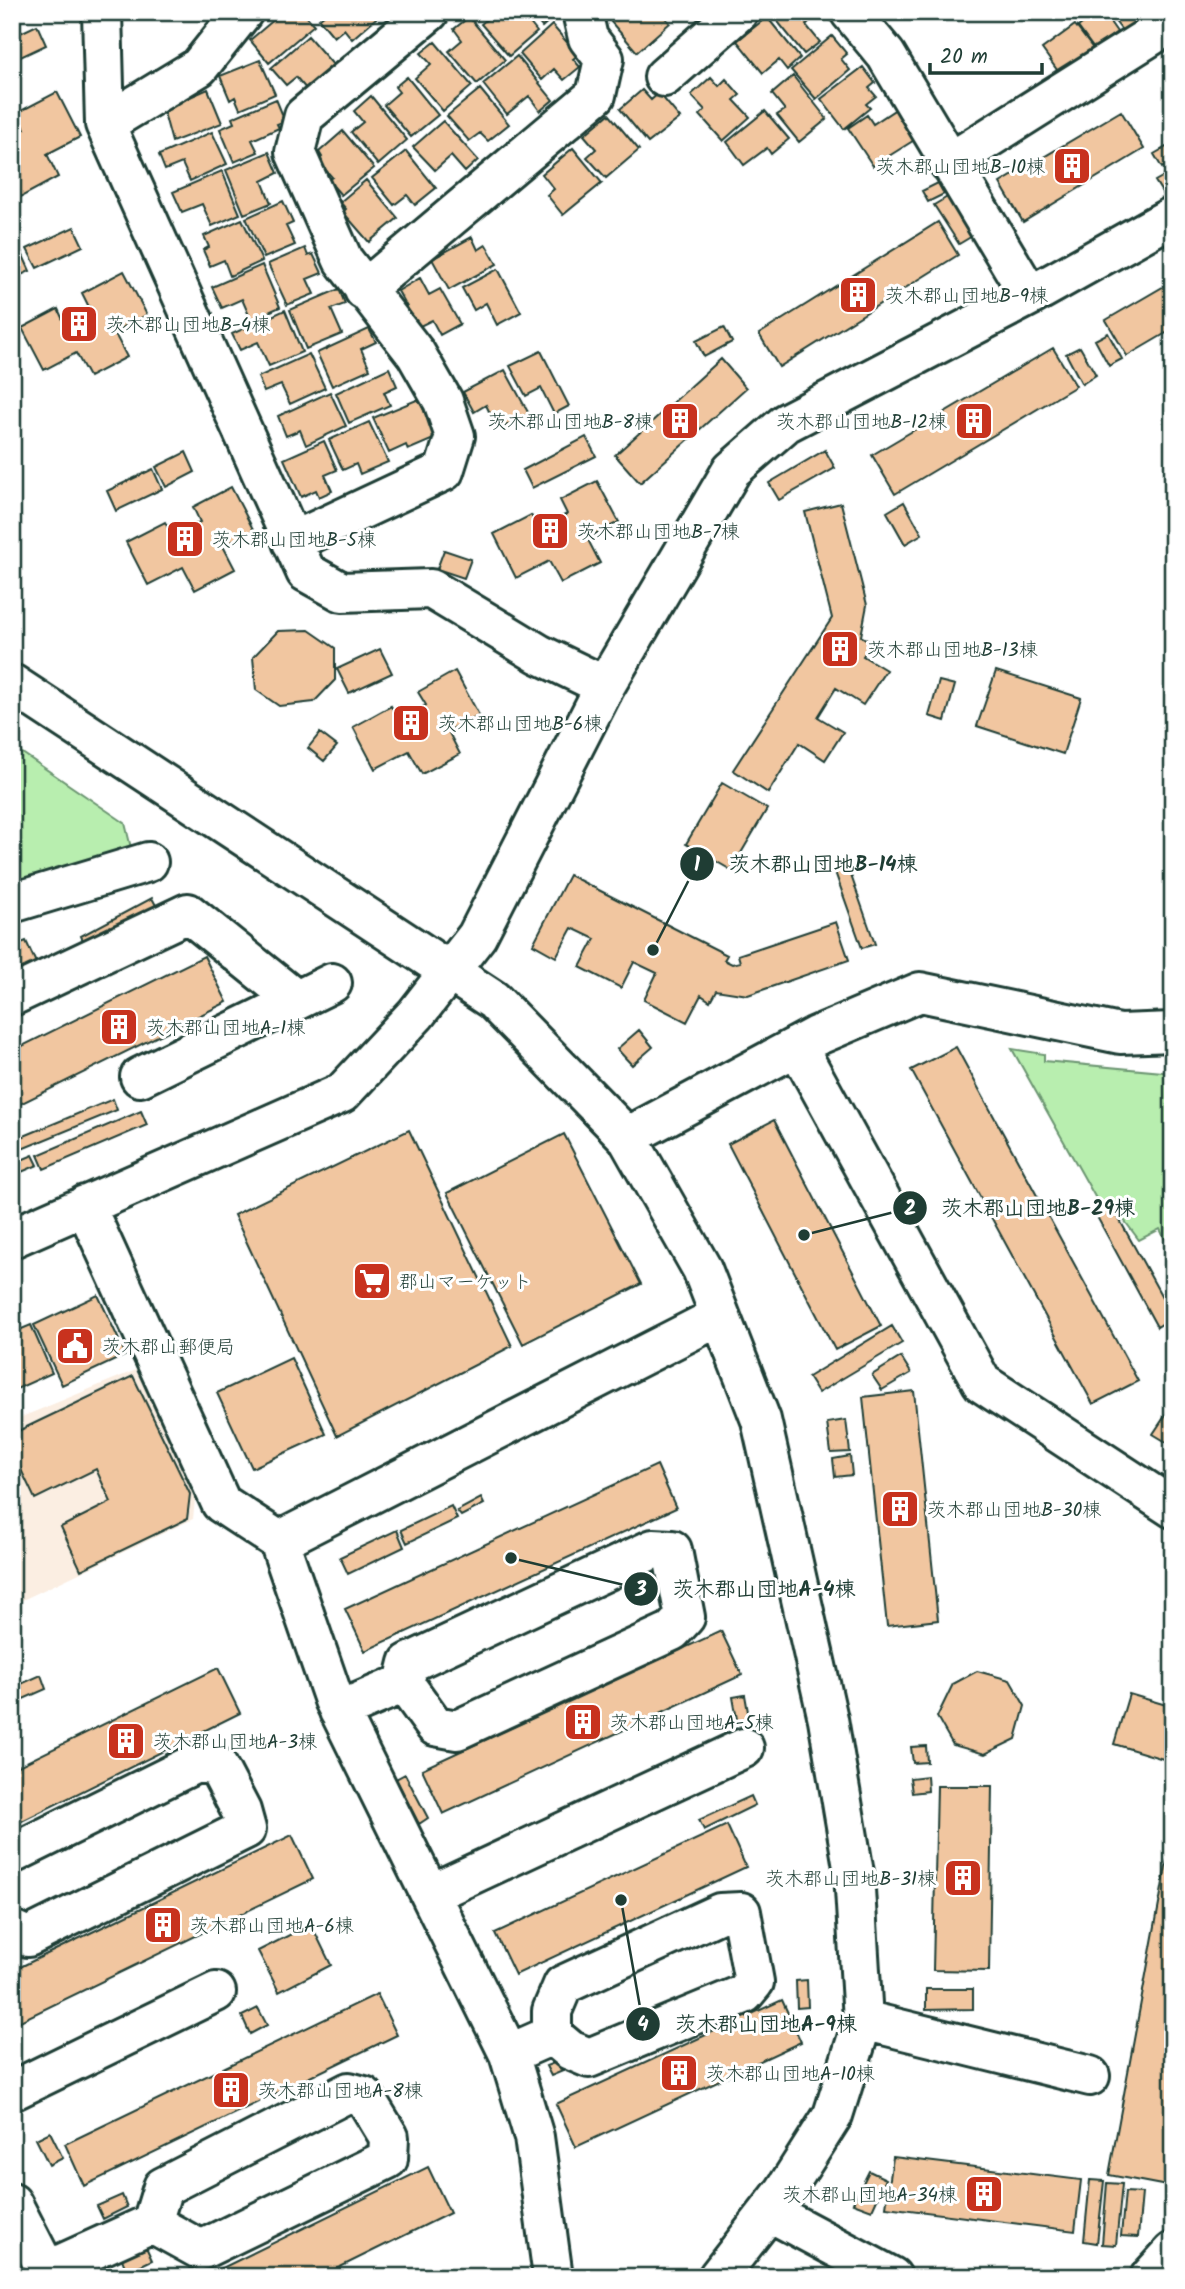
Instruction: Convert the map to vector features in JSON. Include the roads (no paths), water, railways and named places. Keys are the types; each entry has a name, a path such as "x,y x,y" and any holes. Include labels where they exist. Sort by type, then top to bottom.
{"street":[{"path":"102,12 105,124 306,572 342,592 431,589 539,654 605,686"},
{"path":"105,124 199,67 243,12"},
{"path":"292,542 444,471 455,436 443,401 416,354 343,260 295,152 304,116 429,12"},
{"path":"364,290 596,95 604,60 588,38 582,12"},
{"path":"664,77 738,12"},
{"path":"849,12 886,55 1030,296"},
{"path":"950,163 1173,22"},
{"path":"12,1238 342,1093 416,1014 477,936 605,686 732,470 786,423 1030,296 1173,216"},
{"path":"12,684 493,1000 627,1137 702,1269 761,1420 828,1719 854,1873 863,2020 833,2115 770,2212 718,2277"},
{"path":"12,903 148,862"},
{"path":"12,996 188,913 296,1000"},
{"path":"139,1077 332,984"},
{"path":"627,1137 797,1046 920,992 1119,1034 1173,1032"},
{"path":"797,1046 982,1382 1173,1508"},
{"path":"85,1205 221,1503 279,1541 339,1711 509,2054 534,2137 553,2277"},
{"path":"279,1541 720,1315"},
{"path":"653,1549 671,1550 685,1617 672,1631 457,1730 435,1726 404,1683 409,1663 653,1549"},
{"path":"339,1711 404,1683"},
{"path":"430,1894 744,1748"},
{"path":"12,1854 198,1762 218,1767 241,1811 246,1829 28,1937 12,1930"},
{"path":"741,1912 754,1982 744,1994 589,2058 570,2050 552,2035 552,2011 563,1985 720,1913 741,1912"},
{"path":"12,2091 216,1992"},
{"path":"863,2020 1090,2076"},
{"path":"509,2054 552,2035"},
{"path":"12,2203 48,2274 152,2223 163,2187 349,2092 364,2096 389,2137 388,2159 201,2250 152,2223"},
{"path":"770,2212 892,2277"},
{"path":"1150,2277 1173,2252"}],"place":[{"name":"茨木郡山団地B-10棟","path":"1072,166"},
{"name":"茨木郡山団地B-9棟","path":"858,295"},
{"name":"茨木郡山団地B-4棟","path":"79,324"},
{"name":"茨木郡山団地B-8棟","path":"680,421"},
{"name":"茨木郡山団地B-12棟","path":"974,421"},
{"name":"茨木郡山団地B-7棟","path":"550,531"},
{"name":"茨木郡山団地B-5棟","path":"185,539"},
{"name":"茨木郡山団地B-13棟","path":"840,649"},
{"name":"茨木郡山団地B-6棟","path":"411,723"},
{"name":"茨木郡山団地B-14棟","path":"653,950"},
{"name":"茨木郡山団地A-1棟","path":"119,1027"},
{"name":"茨木郡山団地B-29棟","path":"804,1235"},
{"name":"郡山マーケット","path":"372,1281"},
{"name":"茨木郡山郵便局","path":"75,1346"},
{"name":"茨木郡山団地B-30棟","path":"900,1509"},
{"name":"茨木郡山団地A-4棟","path":"511,1558"},
{"name":"茨木郡山団地A-5棟","path":"583,1722"},
{"name":"茨木郡山団地A-3棟","path":"126,1741"},
{"name":"茨木郡山団地B-31棟","path":"963,1878"},
{"name":"茨木郡山団地A-9棟","path":"621,1900"},
{"name":"茨木郡山団地A-6棟","path":"163,1925"},
{"name":"茨木郡山団地A-10棟","path":"679,2073"},
{"name":"茨木郡山団地A-8棟","path":"231,2090"},
{"name":"茨木郡山団地A-34棟","path":"984,2194"}]}
